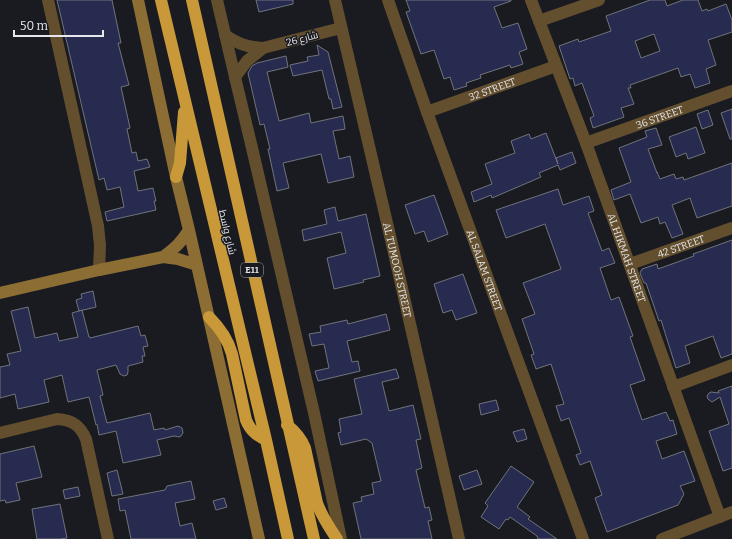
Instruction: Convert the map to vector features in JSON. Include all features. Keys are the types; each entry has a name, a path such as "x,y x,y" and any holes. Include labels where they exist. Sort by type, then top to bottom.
{"highway":[{"name":"شارع واسط","path":"161,0 266,440 288,539"},
{"name":"شارع واسط","path":"192,0 314,539"},
{"path":"176,177 180,163 185,101"},
{"path":"209,317 218,326 230,344 246,420 256,434 266,440"},
{"path":"287,424 299,435 302,441 305,448 318,507 337,539"}],"street":[{"path":"48,0 99,232 99,270"},
{"path":"138,0 176,177 260,539"},
{"path":"217,0 342,539"},
{"name":"AL TUMOOH STREET","path":"335,0 459,539"},
{"name":"AL SALAM STREET","path":"388,0 427,112 583,539"},
{"name":"AL HIKMAH STREET","path":"531,0 586,143 720,516"},
{"path":"539,21 599,0"},
{"name":"شارع 26","path":"225,36 243,45 253,48 263,48 341,28"},
{"name":"شارع 26","path":"235,77 247,61 263,48"},
{"name":"32 STREET","path":"427,112 556,66"},
{"name":"36 STREET","path":"586,143 732,90"},
{"name":"42 STREET","path":"630,264 732,228"},
{"path":"163,257 177,247 189,230"},
{"path":"0,293 163,257 183,260 197,265"},
{"path":"673,387 732,366"},
{"path":"0,433 57,419 72,422 78,427 83,432 86,440 108,539"},
{"path":"662,539 732,512"}],"building":[{"path":"57,0 112,0 121,43 118,43 129,85 121,87 130,128 127,129 132,153 136,152 138,161 147,159 150,167 134,171 138,191 153,188 156,201 154,201 156,210 107,221 105,212 124,207 120,187 107,190 104,178 99,180"},
{"path":"256,0 293,0 293,4 259,12"},
{"path":"406,0 511,0 494,7 502,28 518,23 527,49 519,52 523,64 511,68 510,65 480,75 481,78 466,83 467,86 454,90 450,77 444,79 434,50 421,54 406,12 410,11"},
{"path":"650,0 665,0 667,6 683,0 698,0 702,11 707,9 708,11 726,4 732,20 732,32 708,40 716,65 706,69 710,83 695,88 690,74 681,77 678,68 630,85 631,88 628,88 634,104 621,108 624,117 593,128 590,118 594,116 582,83 575,86 573,78 570,79 559,46 578,39 579,42 611,31 606,16","holes":["654,34 660,51 641,58 635,41"]},
{"path":"317,45 328,52 342,107 333,109 322,70 293,76 290,65 308,61 307,57 319,55"},
{"path":"286,56 288,67 267,72 279,121 309,113 311,123 343,116 345,129 333,131 339,159 350,156 354,177 328,183 321,154 283,163 289,188 277,191 264,124 260,125 248,73 252,66 257,63"},
{"path":"732,109 732,139 730,139 721,113"},
{"path":"708,110 713,125 702,129 697,114"},
{"path":"696,127 705,153 688,159 686,153 676,157 669,137"},
{"path":"656,128 662,145 648,149 660,179 674,174 676,179 683,177 684,180 732,163 732,206 697,218 690,198 672,205 683,234 672,238 665,222 660,224 658,217 641,223 630,194 614,200 611,190 631,182 619,148 647,137 645,131"},
{"path":"546,133 558,164 556,158 572,152 576,163 560,170 558,165 539,173 541,177 492,198 491,195 474,202 471,192 492,184 485,164 515,153 511,141 529,134 531,139"},
{"path":"558,189 563,205 589,196 594,211 588,213 602,251 609,248 615,263 600,268 611,300 619,297 633,336 630,337 645,380 630,385 642,420 666,412 670,421 673,420 677,434 656,441 662,459 684,451 695,481 680,486 684,494 678,505 607,532 595,498 602,495 590,461 580,465 576,455 581,453 569,418 561,421 556,406 564,404 551,364 536,369 531,355 534,354 522,319 535,314 523,283 561,269 545,224 506,238 496,210"},
{"path":"434,195 448,234 428,242 424,231 415,234 405,205"},
{"path":"335,207 338,221 366,214 380,276 363,280 364,282 334,289 327,258 346,253 341,232 304,241 302,230 327,224 324,210"},
{"path":"732,240 732,354 721,358 713,336 685,346 690,363 676,368 661,320 659,321 646,283 644,283 640,273 642,269 657,264 658,269"},
{"path":"463,274 477,313 456,320 452,310 443,313 434,284"},
{"path":"93,291 96,307 79,311 76,300 82,298 81,294"},
{"path":"28,307 35,338 57,333 59,341 78,337 72,313 82,310 90,338 138,326 141,336 145,335 148,346 143,347 145,356 142,356 143,362 128,366 127,375 124,376 120,374 116,365 97,370 103,395 100,396 107,423 150,413 154,430 164,428 165,430 178,426 182,428 183,433 181,436 157,440 161,455 123,463 116,431 99,435 89,397 68,402 62,375 44,380 49,402 18,409 15,394 0,398 0,367 10,365 7,354 21,351 11,311"},
{"path":"386,314 390,330 347,341 352,362 358,361 360,371 318,381 315,371 329,368 324,344 312,346 309,334 321,332 320,326 347,320 348,324"},
{"path":"396,369 399,378 382,382 389,411 413,405 421,439 416,440 422,468 416,470 425,508 429,507 432,520 428,521 432,539 361,539 353,503 362,501 361,497 374,494 372,483 381,481 372,443 366,439 341,445 338,433 341,432 339,419 362,414 354,379"},
{"path":"732,386 732,468 723,471 709,431 729,424 720,397 712,402 707,396 711,392 719,393 718,391"},
{"path":"496,400 499,410 481,415 479,404"},
{"path":"524,429 527,439 517,442 513,432"},
{"path":"34,446 42,477 16,483 20,500 6,503 5,500 0,501 0,454"},
{"path":"511,466 534,482 517,507 530,517 528,519 557,539 538,539 537,536 510,517 508,520 506,519 499,529 481,517 488,506 485,503"},
{"path":"117,470 123,494 112,496 107,473"},
{"path":"477,470 482,484 464,490 459,476"},
{"path":"191,481 195,499 175,503 180,526 192,523 196,539 131,539 125,510 120,511 118,499 165,490 167,486"},
{"path":"78,487 80,496 65,499 63,490"},
{"path":"224,498 227,507 216,510 213,501"},
{"path":"60,504 67,538 37,539 32,509"}]}
